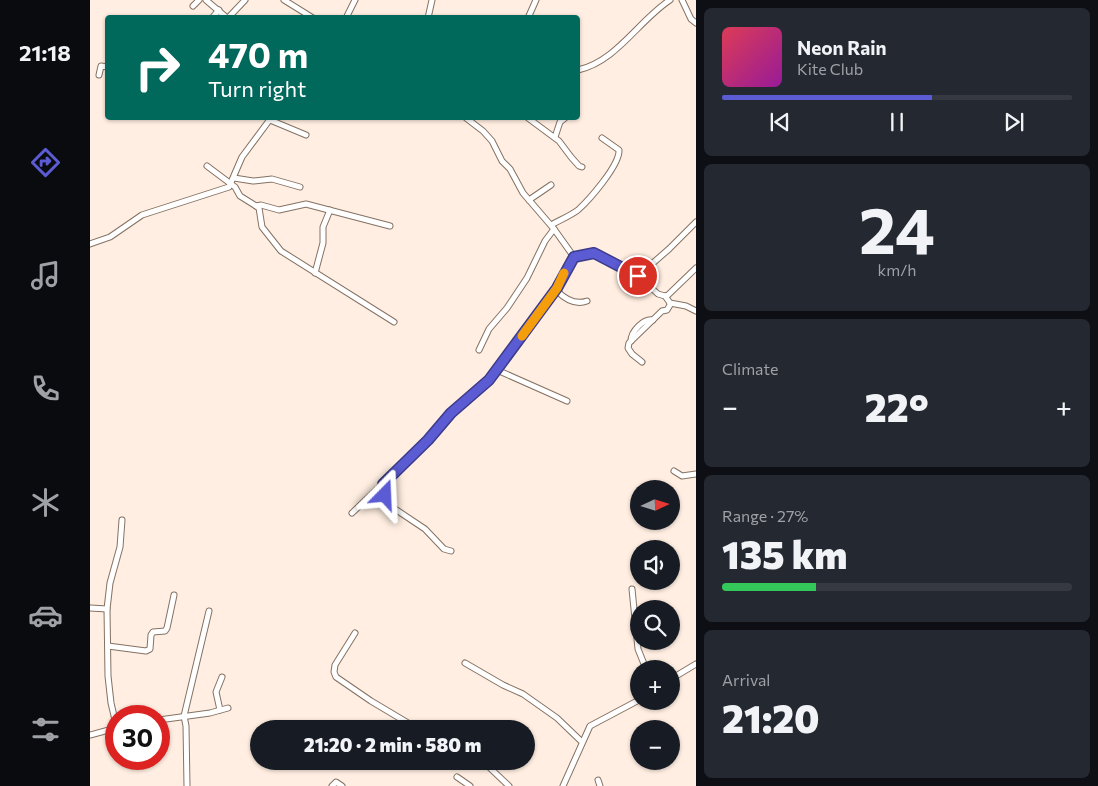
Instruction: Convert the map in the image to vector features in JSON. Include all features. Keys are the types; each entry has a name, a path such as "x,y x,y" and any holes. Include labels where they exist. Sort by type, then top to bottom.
{"street":[{"path":"193,6 199,0"},
{"path":"206,0 225,15"},
{"path":"231,15 245,0"},
{"path":"284,0 307,15"},
{"path":"348,15 355,0"},
{"path":"429,15 432,0"},
{"path":"529,15 536,0"},
{"path":"580,70 599,62 613,51 668,0"},
{"path":"682,0 691,19 696,23"},
{"path":"215,15 219,10"},
{"path":"99,75 101,66 105,67"},
{"path":"90,244 110,237 142,215 229,187 242,157 270,120"},
{"path":"273,120 306,135"},
{"path":"469,120 492,141 502,161 510,169 523,193 574,257"},
{"path":"531,120 555,137 579,166 582,167"},
{"path":"555,137 562,120"},
{"path":"479,350 489,328 507,308 527,278 552,227 588,201 616,163 619,150 602,138"},
{"path":"207,166 235,187 240,196 259,208 262,227 281,251 394,322"},
{"path":"234,178 248,181 272,178 300,187"},
{"path":"529,200 551,185"},
{"path":"256,206 261,205 279,210 306,204 390,226"},
{"path":"315,273 322,243 323,227 330,210"},
{"path":"638,276 696,222"},
{"path":"352,513 428,440 451,413 489,380 557,288 574,257 594,253 638,276 658,294 665,296 670,303 686,306 696,311"},
{"path":"665,296 696,268"},
{"path":"557,288 557,292 566,299 577,302 587,301"},
{"path":"642,362 628,348 633,332 647,320 653,320 662,311 667,310 670,303"},
{"path":"497,370 567,401"},
{"path":"674,471 682,476 696,474"},
{"path":"383,484 385,495 392,507 425,529 444,549 451,551"},
{"path":"111,705 108,676 107,609 110,583 120,547 122,520"},
{"path":"632,590 638,649 642,660"},
{"path":"108,646 146,651 150,648 153,632 165,631 167,628 174,595"},
{"path":"90,608 107,609"},
{"path":"187,786 186,726 184,716 209,611"},
{"path":"355,633 335,665 334,672 336,677 403,720"},
{"path":"466,663 523,694 557,718 582,742"},
{"path":"680,674 694,666"},
{"path":"220,710 216,692 222,678"},
{"path":"563,786 590,726 630,705"},
{"path":"170,718 228,708"},
{"path":"90,735 105,731"},
{"path":"492,770 509,786"},
{"path":"457,777 470,786"},
{"path":"332,786 336,782 342,786"}],"slow traffic":[{"path":"522,336 557,288 564,273"}],"route":[{"path":"385,495 383,484 428,440 451,413 489,380 557,288 574,257 594,253 638,276"}]}
